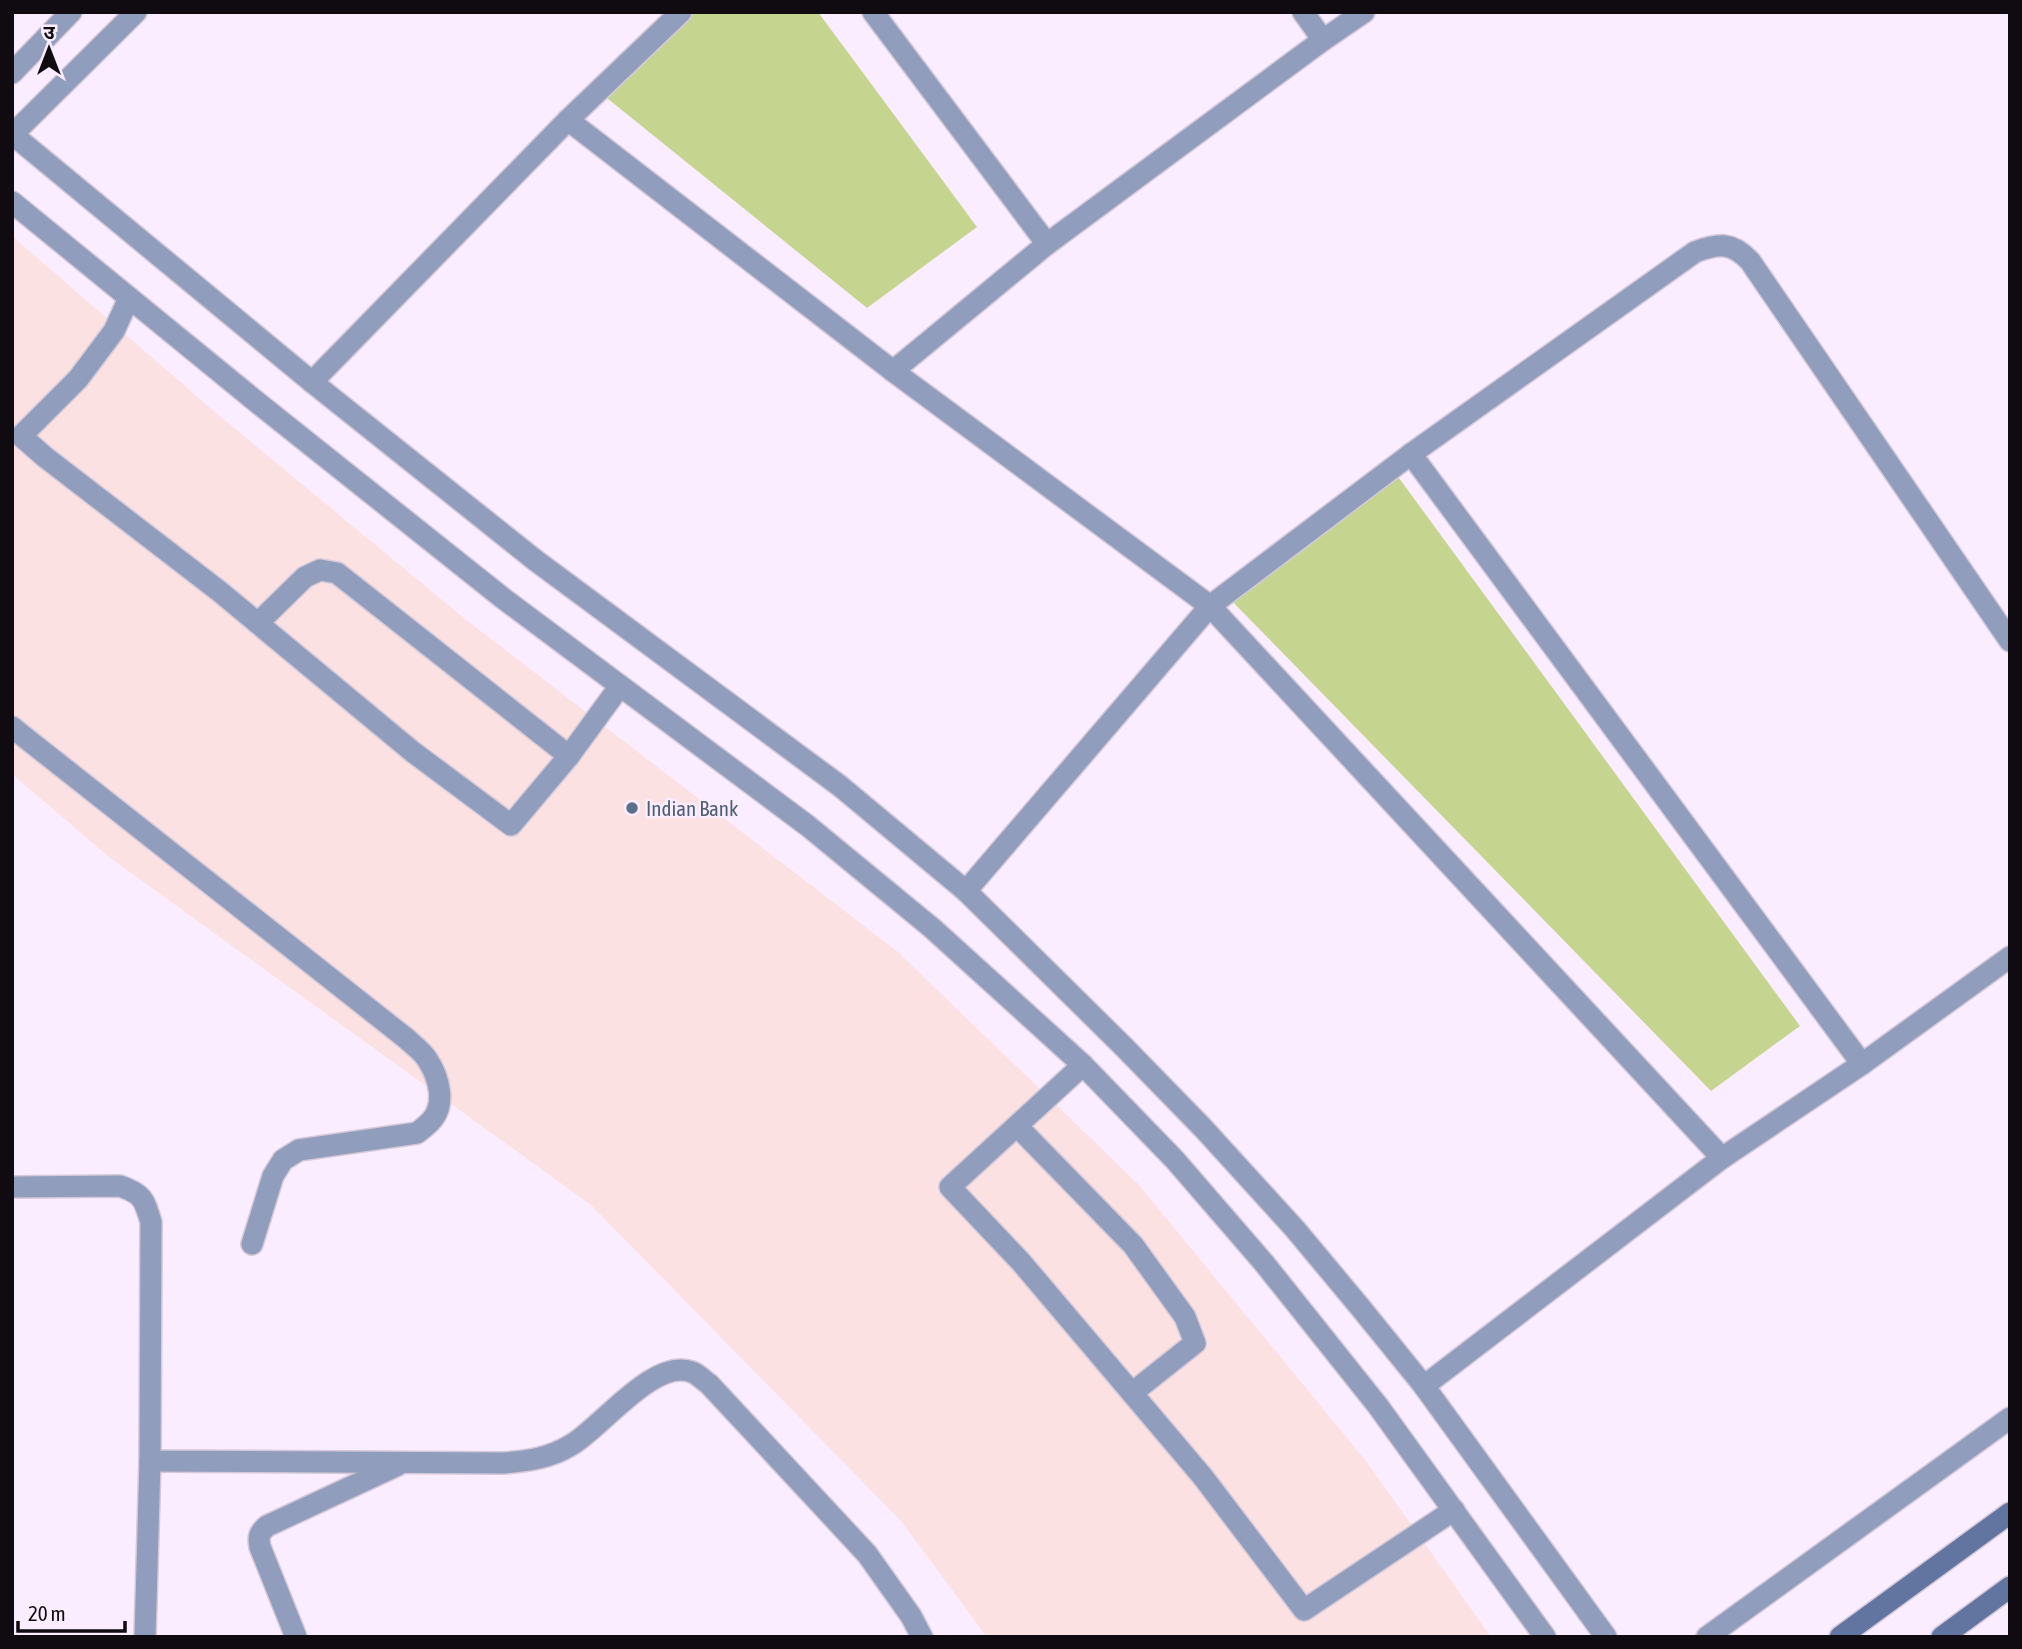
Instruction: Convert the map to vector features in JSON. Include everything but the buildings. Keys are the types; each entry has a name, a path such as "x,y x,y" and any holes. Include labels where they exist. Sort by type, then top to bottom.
{"main road":[{"path":"1840,1637 2010,1513"},
{"path":"1941,1637 2010,1587"}],"street":[{"path":"12,73 71,12"},
{"path":"136,12 12,134 312,382 535,560 840,786 967,891 1203,1128 1295,1229 1424,1386 1606,1637"},
{"path":"312,382 568,120 681,12"},
{"path":"873,12 1046,244"},
{"path":"1303,12 1323,40"},
{"path":"894,372 1046,244 1364,12"},
{"path":"568,120 894,372 1210,606 1722,1158"},
{"path":"12,202 504,599 808,826 932,928 1083,1065 1175,1160 1265,1263 1378,1406 1545,1637"},
{"path":"967,891 1210,606 1412,454 1695,252 1711,246 1727,245 1741,251 1750,261 2010,641"},
{"path":"130,298 114,331 78,379 21,436 258,623 413,752 511,825 569,756 620,686"},
{"path":"1412,454 1862,1064"},
{"path":"258,623 305,577 320,570 337,573 569,756"},
{"path":"13,728 407,1039 426,1057 435,1072 440,1106 432,1121 417,1133 299,1150 283,1160 273,1176 252,1244"},
{"path":"1424,1386 1722,1158 1862,1064 2010,957"},
{"path":"1083,1065 950,1187 1021,1262 1203,1477 1304,1610 1454,1510"},
{"path":"1017,1126 1133,1245 1185,1317 1195,1343 1132,1393"},
{"path":"12,1186 120,1186 137,1192 146,1205 151,1222 150,1461 145,1637"},
{"path":"150,1461 533,1461 573,1444 649,1380 674,1370 692,1371 709,1384 867,1554 911,1616 922,1637"},
{"path":"1707,1637 2010,1418"},
{"path":"296,1637 260,1547 258,1539 261,1531 403,1462"}],"shaded area":[{"path":"12,236 216,413 465,619 898,952 1138,1184 1366,1461 1491,1637 987,1637 901,1521 591,1205 109,857 12,774"}],"green space":[{"path":"693,12 818,12 977,227 867,308 592,86"},
{"path":"1399,478 1800,1026 1711,1091 1226,595"}],"place":[{"name":"Indian Bank","path":"632,808"}]}
